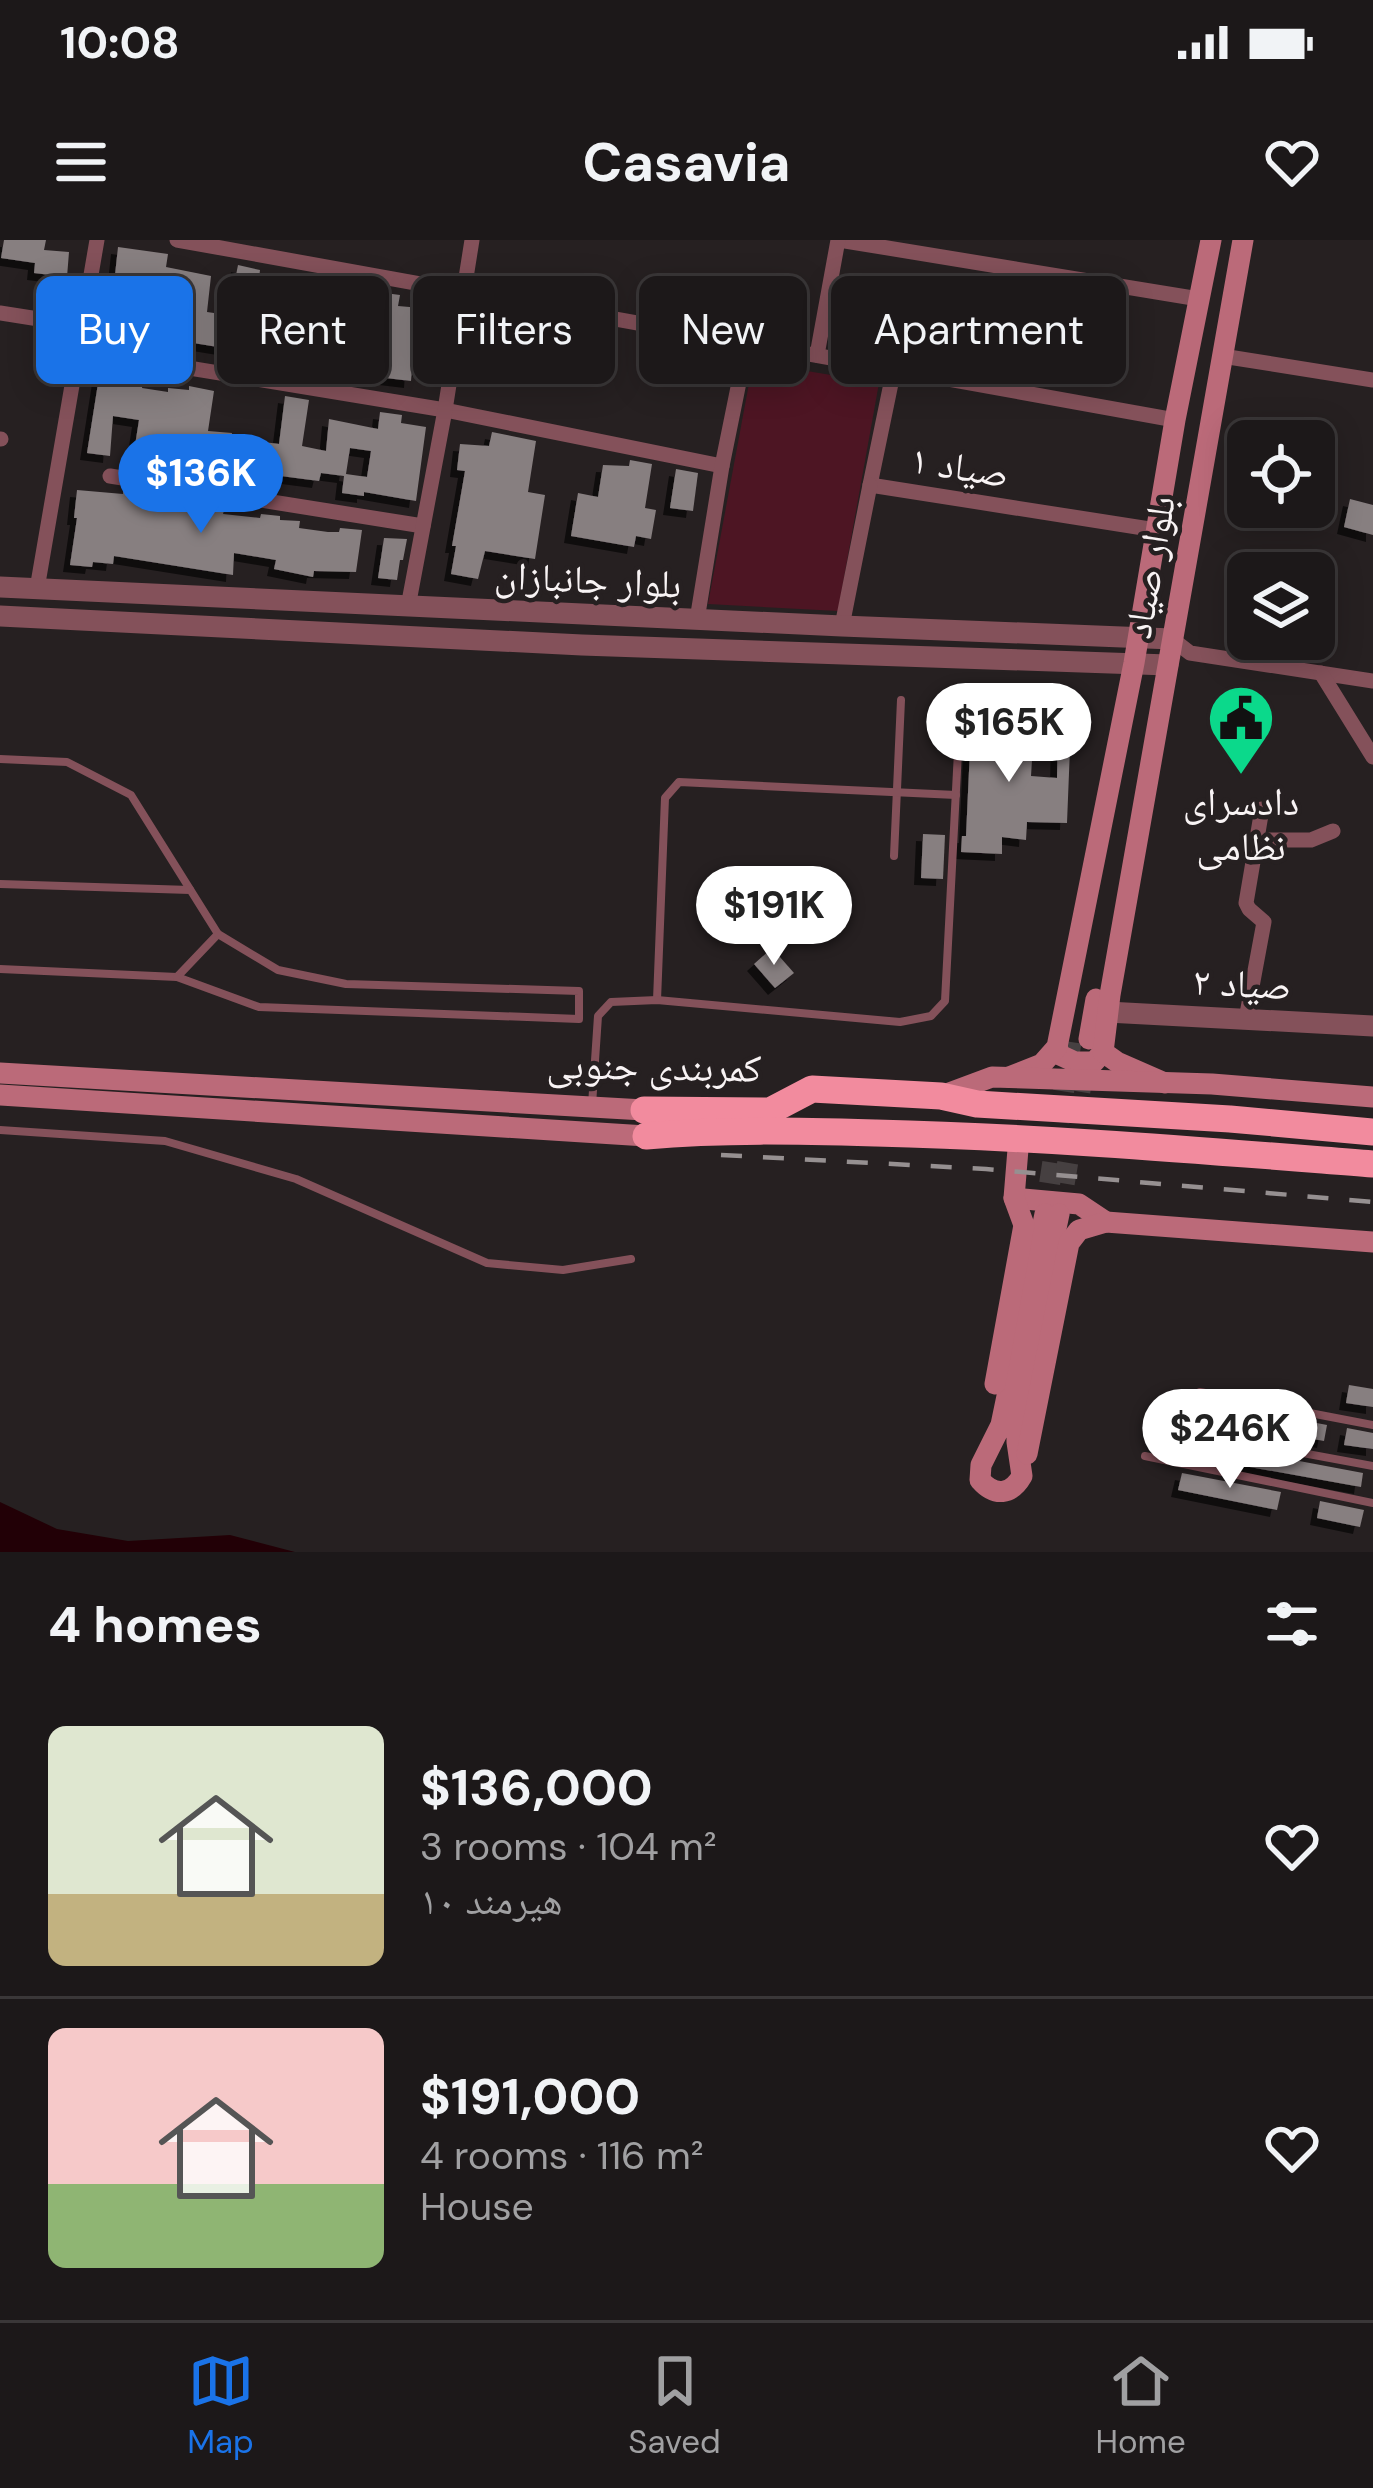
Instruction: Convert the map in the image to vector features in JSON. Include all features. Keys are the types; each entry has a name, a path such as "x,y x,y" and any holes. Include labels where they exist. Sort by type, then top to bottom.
{"highway":[{"name":"کمربندی جنوبی","path":"645,1123 770,1112 812,1089 1373,1132"},
{"name":"کمربندی جنوبی","path":"706,1120 1019,1137 1373,1164"}],"main road":[{"name":"بلوار صیاد","path":"1080,1045 1118,743 1210,240"},
{"name":"بلوار صیاد","path":"1080,1045 1107,1012 1243,240"},
{"path":"1080,1045 1132,806 1152,755"},
{"path":"1009,1077 1080,1045"},
{"path":"1080,1045 1165,1083"},
{"name":"کمربندی جنوبی","path":"0,1073 468,1111 591,1132 645,1123"},
{"path":"940,1096 992,1076 1373,1097"},
{"name":"کمربندی جنوبی","path":"0,1096 468,1111 592,1107 645,1123"},
{"path":"591,1132 592,1107"},
{"path":"1019,1137 1014,1198 1024,1225 981,1466 980,1480 990,1490 1005,1492 1016,1487 1022,1476 1069,1244 1079,1230 1106,1222 1373,1242"},
{"path":"1014,1198 1079,1204 1106,1222"},
{"path":"981,1466 1001,1425 1052,1214 1017,1414 1022,1476"}],"street":[{"path":"92,276 98,240"},
{"path":"177,240 413,283"},
{"path":"466,276 472,240"},
{"path":"817,355 838,240 1199,299"},
{"path":"0,313 36,319"},
{"path":"807,353 831,358"},
{"path":"1222,356 1373,380"},
{"path":"193,369 445,410 722,466"},
{"path":"37,589 73,384"},
{"path":"408,607 449,384"},
{"path":"698,620 739,384"},
{"name":"صیاد ۱","path":"891,384 870,485 1156,530"},
{"path":"976,384 1174,420"},
{"path":"110,476 423,526"},
{"path":"842,626 870,485"},
{"name":"بلوار جانبازان","path":"0,587 1172,638"},
{"path":"582,645 583,615"},
{"name":"بلوار جانبازان","path":"0,616 582,645 1168,664"},
{"path":"958,658 960,630"},
{"path":"1172,638 1190,653 1373,681"},
{"path":"1168,664 1190,653"},
{"path":"1321,673 1373,757"},
{"path":"1246,1019 1264,922 1246,903 1262,809"},
{"path":"1257,840 1311,840 1334,831"},
{"name":"صیاد ۲","path":"1107,1012 1373,1026"}],"lane":[{"path":"592,1107 598,1019 611,1002 657,1000 900,1022 931,1016 945,1001 961,694"},
{"path":"894,856 901,700"},
{"path":"0,759 68,762 130,795 218,934 278,970 346,984 579,991 579,1019"},
{"path":"657,1000 665,798 680,782 956,796"},
{"path":"0,884 190,890"},
{"path":"177,977 218,934"},
{"path":"0,969 177,977 259,1007 598,1019"},
{"path":"0,1130 165,1141 296,1179 487,1263 563,1270 631,1259"},
{"path":"1199,1393 1373,1425"},
{"path":"1172,1429 1373,1466"},
{"path":"1144,1456 1373,1503"}],"shaded area":[{"path":"807,371 831,375 831,384 879,384 838,611 708,604 749,384 807,384"},
{"path":"0,1502 57,1529 128,1541 230,1535 295,1552 0,1552"}],"building":[{"path":"4,240 46,240 44,250 69,252 67,276 34,273 35,263 1,258"},
{"path":"118,247 168,254 166,267 211,276 207,312 217,313 217,347 193,343 193,276 115,276"},
{"path":"238,265 260,270 259,276 236,276"},
{"path":"389,294 400,295 398,306 413,307 411,381 389,378"},
{"path":"98,384 143,384 142,388 168,392 168,388 189,390 189,386 214,391 208,431 232,433 228,465 134,452 139,420 113,416 110,456 87,453"},
{"path":"285,396 309,400 302,446 326,451 329,419 378,429 380,412 402,415 401,423 426,427 416,501 342,493 344,476 321,473 319,481 251,472 256,441 279,444","holes":["350,448 371,451 367,477 346,474"]},
{"path":"492,432 536,441 528,492 545,495 535,559 485,551 478,579 451,574 465,471 457,470 460,444 489,446"},
{"path":"630,460 652,464 645,508 656,510 651,539 636,536 634,547 571,536 578,493 598,497 603,465 629,466"},
{"path":"676,469 698,473 693,511 670,508"},
{"path":"77,490 123,494 123,490 225,507 223,514 280,516 280,520 300,521 299,528 362,530 356,572 314,571 313,577 274,569 276,560 234,553 233,575 114,556 113,564 70,565"},
{"path":"1350,499 1373,505 1373,535 1344,527"},
{"path":"384,538 407,539 397,580 378,578"},
{"path":"972,706 1007,708 1006,743 1015,743 1015,760 1032,760 1031,776 1057,778 1058,723 1071,723 1067,823 1027,822 1026,840 1002,837 1002,854 961,852 962,836 966,836"},
{"path":"923,834 945,835 943,879 921,878"},
{"path":"772,948 794,973 775,988 754,964"},
{"path":"1349,1385 1373,1389 1373,1407 1346,1403"},
{"path":"1204,1401 1327,1425 1324,1441 1201,1419"},
{"path":"1347,1428 1373,1433 1373,1449 1344,1445"},
{"path":"1192,1441 1363,1473 1361,1487 1189,1456"},
{"path":"1182,1473 1281,1492 1277,1510 1178,1490"},
{"path":"1320,1501 1364,1510 1360,1527 1317,1518"}],"tunnel":[{"path":"1045,1214 1071,1042"},
{"path":"1059,1214 1084,1067"}],"railway":[{"path":"721,1155 986,1169 1373,1202"}],"place":[{"name":"دادسرای نظامی","path":"1241,777"}]}
